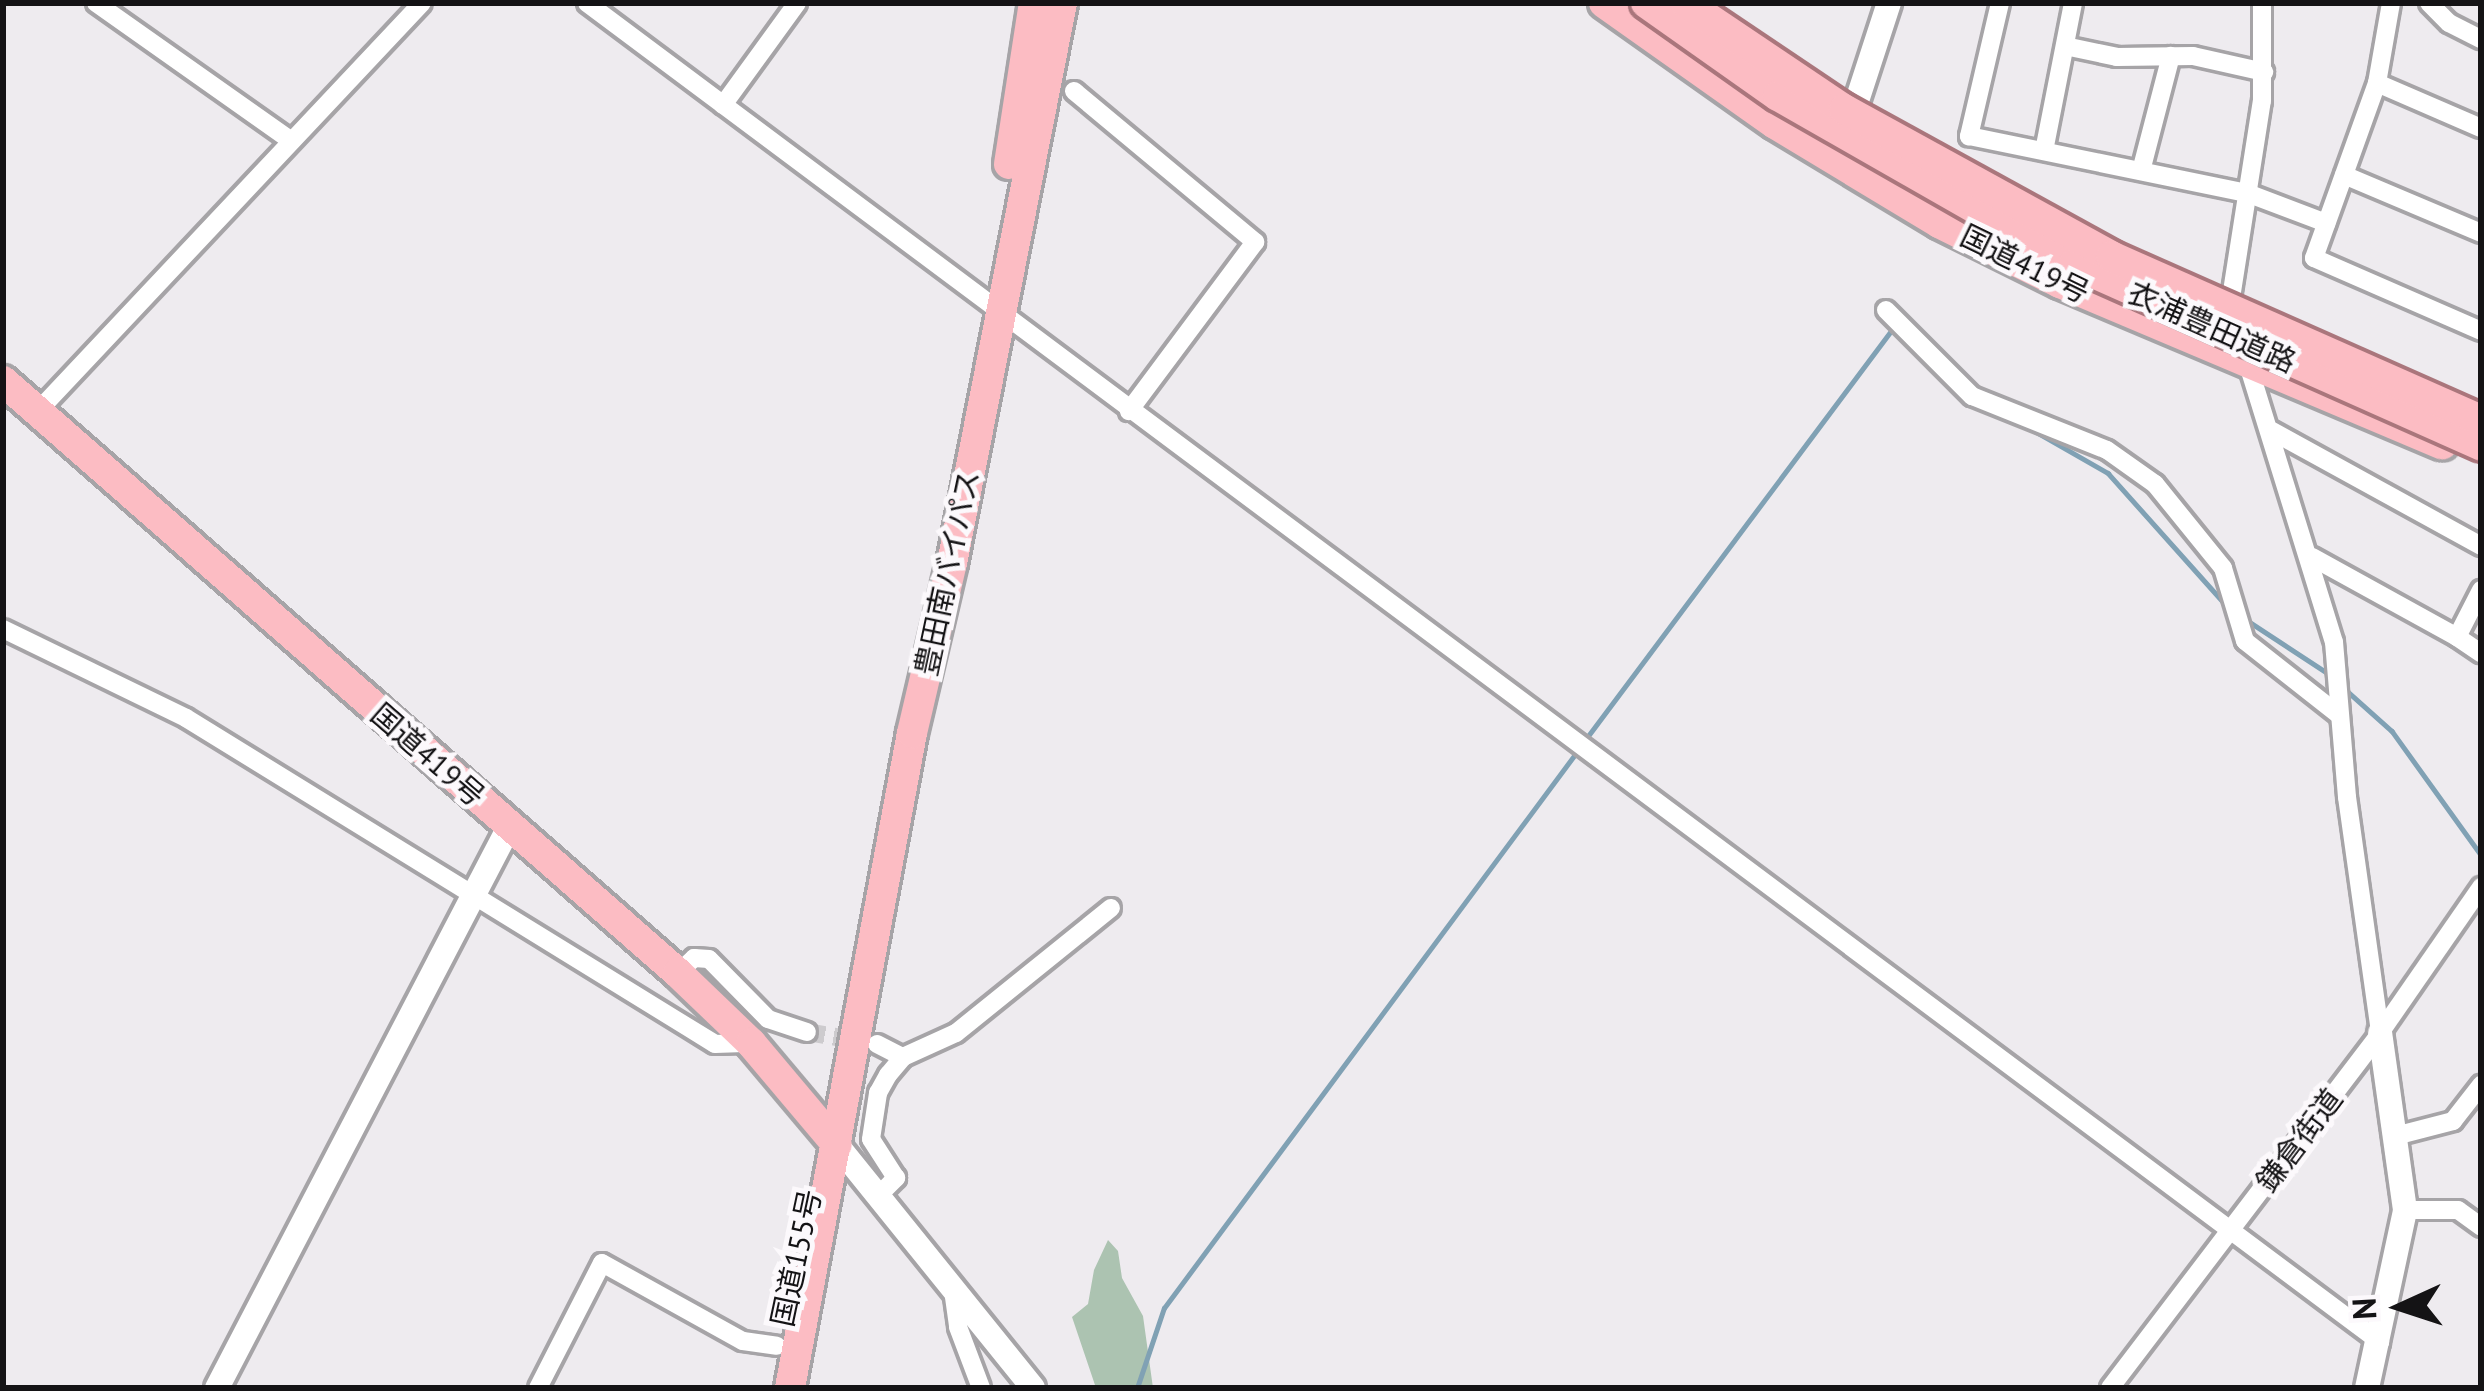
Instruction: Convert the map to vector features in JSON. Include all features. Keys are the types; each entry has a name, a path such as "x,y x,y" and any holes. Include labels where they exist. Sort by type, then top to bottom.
{"highway":[{"name":"豊田南バイパス","path":"995,310 1034,3"},
{"name":"豊田南バイパス","path":"830,1136 995,310 1062,3"},
{"name":"国道419号","path":"1604,3 1775,124 1951,227 2060,283 2481,459"},
{"name":"衣浦豊田道路","path":"1646,3 1778,96 2073,264 2481,446"},
{"name":"衣浦豊田道路","path":"1686,3 1844,109 2111,256 2481,419"},
{"name":"国道419号","path":"1698,3 1846,121 2087,236 2481,406"},
{"path":"1664,46 1727,65 1846,121 1915,180 1951,227"},
{"name":"国道419号","path":"3,381 678,974 752,1043 830,1136"},
{"name":"国道155号","path":"769,1388 830,1136"},
{"name":"国道155号","path":"790,1388 830,1136"}],"street":[{"path":"96,3 289,139"},
{"path":"38,411 289,139 422,3"},
{"path":"587,3 2380,1342"},
{"path":"723,105 796,3"},
{"path":"1846,121 1889,3"},
{"path":"2000,3 1969,136 2247,193 2326,224"},
{"path":"2044,151 2073,3"},
{"path":"2262,3 2264,72 2231,298 2335,642 2339,715 2380,1033 2399,1136 2405,1210 2367,1388"},
{"path":"2392,3 2377,82 2314,258 2481,331"},
{"path":"2429,3 2450,23 2481,39"},
{"path":"2065,46 2117,58 2171,56 2264,72"},
{"path":"2141,171 2171,56"},
{"path":"2377,82 2481,128"},
{"path":"1073,91 1255,242 1130,411"},
{"path":"2344,176 2481,233"},
{"path":"1886,310 1972,396 2107,450 2155,484 2223,568 2235,623 2245,641 2339,715"},
{"path":"2272,430 2481,546"},
{"path":"2312,557 2481,653"},
{"path":"2457,637 2481,590"},
{"path":"3,629 186,718 715,1044 752,1043"},
{"path":"218,1388 509,826"},
{"name":"鎌倉街道","path":"2110,1388 2380,1033 2481,887"},
{"path":"880,1194 896,1178 876,1152 871,1126 878,1093 903,1057 956,1033 1111,908"},
{"path":"678,974 694,958 709,959 768,1019 807,1032"},
{"path":"877,1044 903,1057"},
{"path":"2399,1136 2453,1121 2481,1085"},
{"path":"830,1136 1033,1388"},
{"path":"2405,1210 2458,1210 2481,1227"},
{"path":"538,1388 602,1263 743,1341 777,1346"},
{"path":"953,1285 958,1327 980,1388"}],"green space":[{"path":"1108,1240 1118,1251 1122,1278 1143,1316 1153,1388 1096,1388 1072,1317 1088,1304 1094,1270"}],"waterway":[{"path":"1585,740 1894,327"},
{"path":"1913,350 1961,396"},
{"path":"2031,429 2108,473 2225,604"},
{"path":"2248,621 2329,674"},
{"path":"2346,690 2392,731 2481,855"},
{"path":"1137,1388 1164,1308 1579,749"}],"tunnel":[{"path":"807,1032 860,1041"}]}
